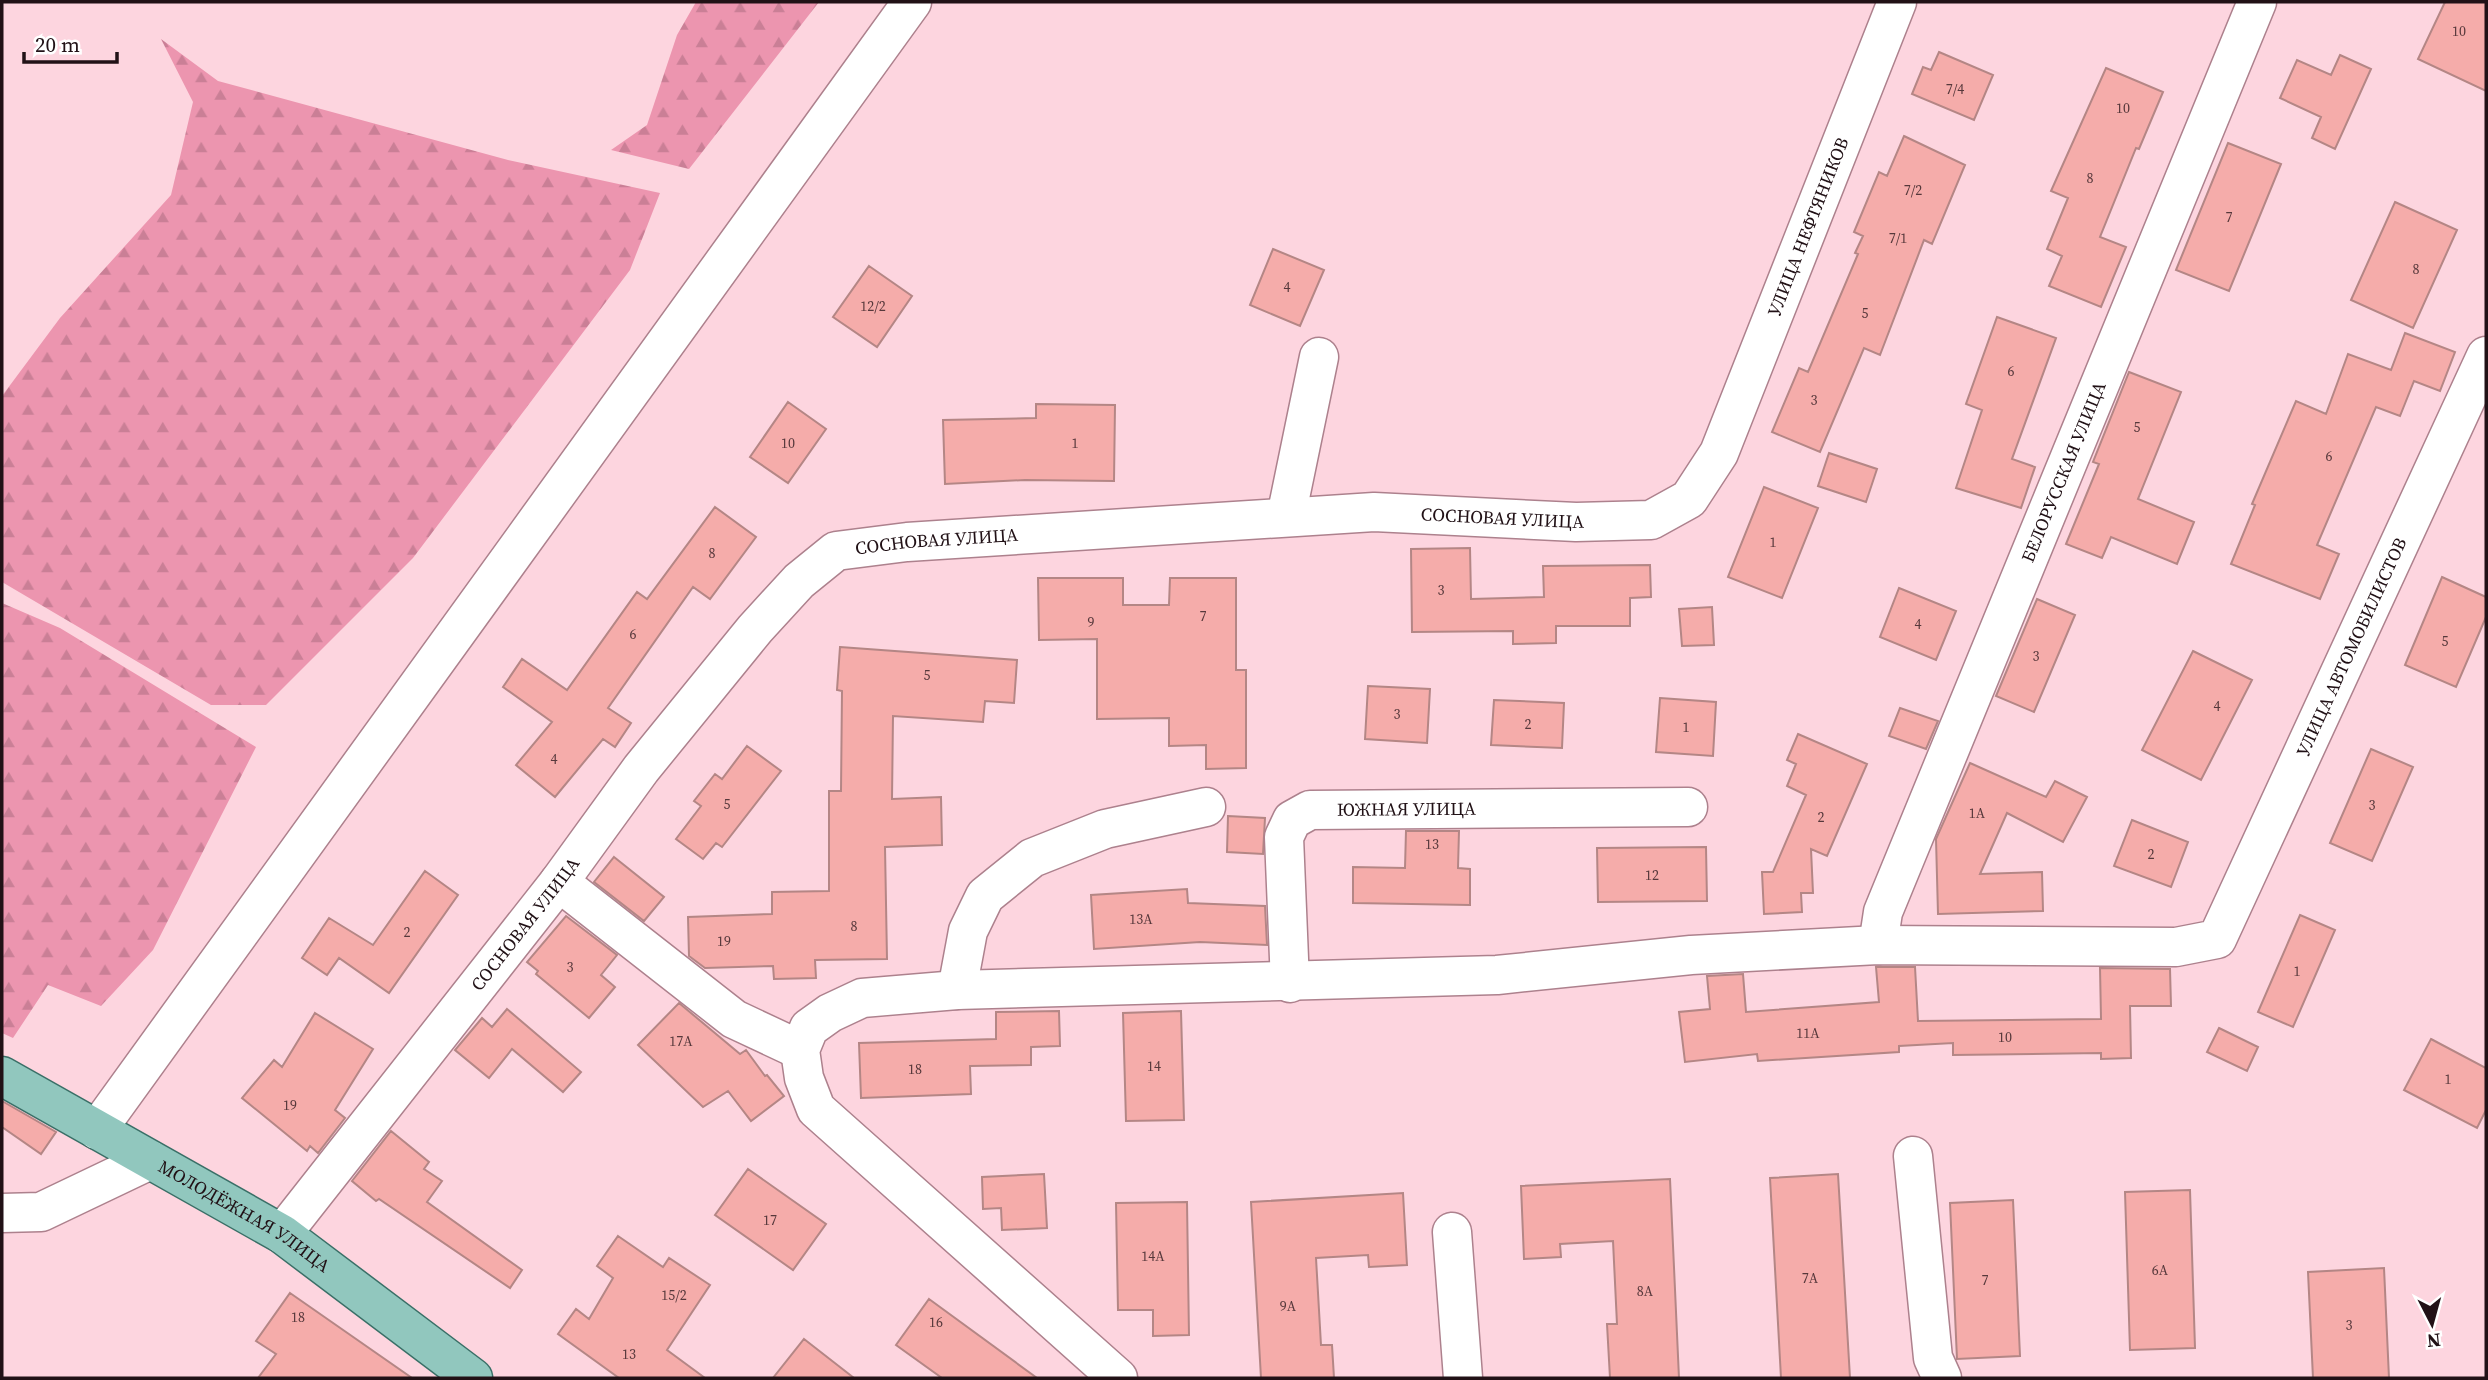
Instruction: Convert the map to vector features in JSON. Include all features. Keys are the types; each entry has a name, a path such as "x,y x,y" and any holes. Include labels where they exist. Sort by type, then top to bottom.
{"main road":[{"name":"МОЛОДЁЖНАЯ УЛИЦА","path":"2,1076 282,1234 473,1378"}],"street":[{"path":"97,1130 912,2"},
{"name":"УЛИЦА НЕФТЯНИКОВ","path":"1719,453 1898,2"},
{"name":"БЕЛОРУССКАЯ УЛИЦА","path":"1878,945 1883,912 2257,2"},
{"name":"УЛИЦА АВТОМОБИЛИСТОВ","path":"1878,945 2176,947 2217,939 2486,356"},
{"path":"1286,517 1319,357"},
{"name":"СОСНОВАЯ УЛИЦА","path":"282,1234 559,882 641,769 755,629 799,582 836,551 907,542 1374,512 1576,522 1651,520 1689,499 1719,453"},
{"path":"957,990 968,931 985,896 1032,858 1105,829 1206,807"},
{"name":"ЮЖНАЯ УЛИЦА","path":"1290,983 1284,838 1293,820 1310,810 1688,807"},
{"path":"559,882 734,1019 800,1050"},
{"path":"1118,1378 816,1109 804,1078 800,1050 809,1028 830,1013 863,998 957,990 1290,983 1497,975 1690,954 1878,945"},
{"path":"1913,1156 1933,1358 1942,1378"},
{"path":"2,1213 41,1212 150,1160"},
{"path":"1452,1232 1463,1378"}],"green space":[{"path":"696,2 819,2 689,169 611,150 647,125 677,35"},
{"path":"161,39 218,81 508,160 660,193 630,270 413,558 266,705 211,705 2,582 2,396 60,318 171,195 193,102"},
{"path":"2,603 60,628 256,747 153,950 101,1006 48,985 13,1038 2,1033"}],"building":[{"path":"2445,2 2486,2 2486,91 2418,59"},
{"path":"1939,52 1993,75 1974,120 1912,94 1923,67 1931,70"},
{"path":"2340,55 2371,69 2335,149 2312,138 2321,117 2280,98 2297,60 2331,75"},
{"path":"2106,68 2163,92 2139,149 2136,148 2100,237 2126,247 2101,307 2049,286 2062,256 2047,249 2068,198 2051,191"},
{"path":"1904,136 1965,165 1932,244 1924,240 1880,355 1864,348 1820,452 1772,432 1799,368 1808,372 1858,254 1855,253 1863,236 1854,232 1879,172 1887,176"},
{"path":"2228,143 2281,164 2229,291 2176,270"},
{"path":"2395,202 2457,230 2413,328 2351,300"},
{"path":"1273,249 1324,270 1300,326 1250,305"},
{"path":"869,266 912,296 877,347 833,317"},
{"path":"1997,317 2056,338 2012,459 2035,467 2021,508 1956,488 1982,410 1966,404"},
{"path":"2405,333 2455,352 2440,391 2414,381 2400,416 2376,407 2317,545 2339,554 2320,599 2231,564 2255,505 2252,504 2296,401 2326,414 2348,354 2391,370"},
{"path":"2129,372 2181,392 2138,499 2194,522 2177,564 2111,537 2102,558 2066,544 2099,464 2093,462"},
{"path":"788,402 826,429 788,483 750,457"},
{"path":"1036,404 1115,405 1114,481 1025,480 945,484 943,420 1036,418"},
{"path":"1829,453 1877,469 1866,502 1818,486"},
{"path":"1764,487 1818,508 1782,598 1728,577"},
{"path":"715,507 756,537 710,599 693,587 608,708 631,723 615,747 603,739 555,797 516,765 552,722 503,687 522,659 567,690 637,592 647,599"},
{"path":"1470,548 1471,599 1544,597 1543,566 1650,565 1651,597 1630,598 1630,626 1556,626 1556,643 1513,644 1513,631 1412,632 1411,549"},
{"path":"2442,577 2486,597 2486,617 2456,687 2405,665"},
{"path":"1038,578 1123,578 1123,605 1169,605 1170,578 1236,578 1236,670 1246,670 1246,768 1206,769 1206,745 1169,746 1169,718 1097,719 1097,639 1039,640"},
{"path":"1899,588 1956,611 1936,660 1880,637"},
{"path":"2037,599 2075,615 2034,712 1996,696"},
{"path":"1712,607 1714,645 1682,646 1679,609"},
{"path":"840,647 1017,660 1014,703 985,701 983,722 893,716 892,799 941,797 942,845 885,847 887,959 815,960 816,978 774,979 773,966 705,968 689,956 688,917 772,914 772,892 829,891 829,791 841,791 842,691 837,690"},
{"path":"2193,651 2252,680 2201,780 2142,750"},
{"path":"1368,686 1430,689 1427,743 1365,739"},
{"path":"1660,698 1716,702 1713,756 1656,752"},
{"path":"1494,700 1564,703 1562,748 1491,745"},
{"path":"1900,708 1938,721 1926,749 1889,736"},
{"path":"1798,734 1867,764 1827,856 1811,849 1813,893 1801,893 1802,912 1764,914 1762,872 1773,872 1806,795 1787,786 1796,764 1787,760"},
{"path":"747,746 781,771 722,847 716,843 703,859 676,839 701,806 694,801 715,774 722,779"},
{"path":"2371,749 2413,767 2372,861 2330,843"},
{"path":"1970,763 2046,797 2055,781 2087,797 2063,842 2007,813 1980,874 2042,872 2043,911 1938,914 1936,839"},
{"path":"1228,816 1265,818 1263,854 1227,852"},
{"path":"2132,820 2188,842 2171,887 2114,866"},
{"path":"1406,831 1459,831 1458,868 1470,869 1470,905 1353,903 1353,867 1405,868"},
{"path":"1706,847 1707,901 1598,902 1597,848"},
{"path":"614,857 664,897 644,921 594,882"},
{"path":"425,871 458,895 389,993 339,958 327,975 302,958 329,918 373,945"},
{"path":"1187,889 1188,903 1265,906 1267,945 1200,942 1094,949 1091,895"},
{"path":"2300,915 2335,930 2293,1027 2258,1012"},
{"path":"566,916 617,955 601,975 615,987 589,1018 536,974 538,971 527,962"},
{"path":"1876,967 1915,967 1918,1021 2101,1019 2100,968 2170,969 2171,1006 2130,1006 2131,1058 2101,1059 2101,1053 1953,1055 1953,1043 1899,1046 1899,1052 1758,1061 1757,1054 1685,1062 1679,1012 1710,1009 1707,976 1743,974 1746,1012 1879,1002"},
{"path":"679,1003 740,1054 746,1050 784,1096 751,1121 728,1091 703,1107 638,1045"},
{"path":"507,1009 581,1072 563,1092 512,1049 489,1078 455,1050 482,1018 492,1027"},
{"path":"1059,1011 1060,1046 1031,1047 1031,1065 970,1066 971,1094 861,1098 859,1043 996,1039 996,1012"},
{"path":"1181,1011 1184,1120 1126,1121 1123,1013"},
{"path":"315,1013 373,1049 335,1110 345,1118 318,1153 310,1146 307,1151 242,1098 274,1060 282,1067"},
{"path":"2219,1028 2258,1047 2247,1071 2207,1052"},
{"path":"2431,1039 2486,1068 2486,1110 2477,1128 2404,1090"},
{"path":"2,1101 56,1132 41,1154 2,1127"},
{"path":"391,1131 429,1162 424,1169 442,1181 427,1202 522,1270 510,1288 379,1199 376,1201 352,1181"},
{"path":"748,1169 826,1224 793,1270 715,1215"},
{"path":"1044,1174 1047,1228 1002,1230 1001,1208 983,1209 982,1177"},
{"path":"1838,1174 1850,1378 1781,1378 1770,1178"},
{"path":"1670,1179 1679,1378 1610,1378 1607,1324 1617,1324 1613,1241 1560,1244 1561,1257 1524,1259 1521,1186"},
{"path":"2190,1190 2195,1348 2130,1350 2125,1192"},
{"path":"1403,1193 1407,1265 1369,1267 1368,1255 1316,1258 1321,1345 1332,1345 1334,1378 1261,1378 1251,1202"},
{"path":"2013,1200 2020,1356 1957,1359 1950,1203"},
{"path":"1187,1202 1189,1335 1153,1336 1153,1310 1118,1310 1116,1203"},
{"path":"618,1236 663,1267 669,1258 710,1285 667,1350 705,1378 619,1378 558,1334 576,1309 589,1319 613,1278 597,1266"},
{"path":"2384,1268 2389,1378 2313,1378 2308,1272"},
{"path":"290,1293 412,1378 258,1378 276,1354 256,1341"},
{"path":"929,1299 1037,1378 942,1378 896,1345"},
{"path":"804,1339 854,1378 773,1378"}]}
